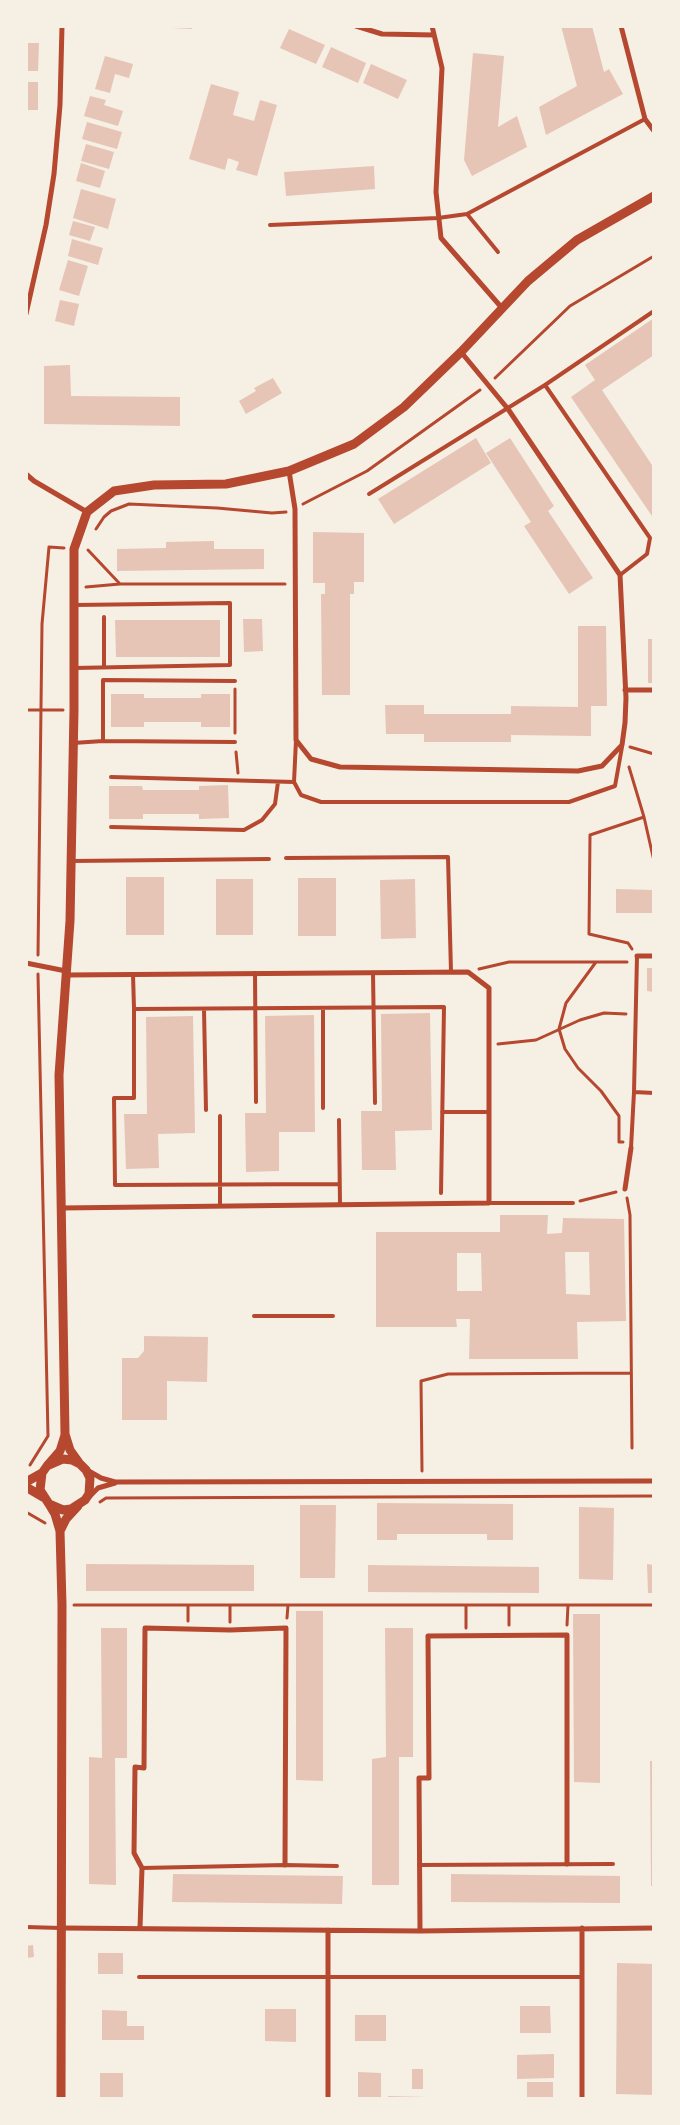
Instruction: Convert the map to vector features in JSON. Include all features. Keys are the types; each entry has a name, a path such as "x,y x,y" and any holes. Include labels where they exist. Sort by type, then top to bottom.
{"street":[{"path":"26,314 46,225 54,174 60,105 62,26"},
{"path":"356,26 382,34 434,35"},
{"path":"432,26 442,68 436,192 442,238 502,308"},
{"path":"621,26 645,119 654,131"},
{"path":"26,1487 63,1510 81,1503 90,1486 83,1467 70,1450 65,1434 59,1075 71,861 74,710 74,549 87,512 114,491 154,485 226,484 289,471 354,444 404,407 461,352 528,281 577,240 654,196"},
{"path":"289,471 295,509 296,740 311,759 340,767 578,770 602,766 622,745 625,723 620,575 508,409 461,352"},
{"path":"26,474 34,481 87,512"},
{"path":"625,690 654,690"},
{"path":"638,956 654,956"},
{"path":"26,963 66,973 468,972 489,988 489,1203 60,1208"},
{"path":"625,1189 631,1148"},
{"path":"61,2099 62,1604 60,1531 55,1514 46,1501 40,1482 45,1470 60,1451 65,1434"},
{"path":"26,1482 63,1459 72,1460 101,1478 115,1482 654,1481"},
{"path":"60,1531 66,1519 81,1503 98,1488 115,1482"},
{"path":"140,1928 142,1868 134,1853 135,1767 144,1768 145,1628 230,1630 286,1628 285,1865"},
{"path":"420,1931 419,1778 428,1778 428,1636 566,1636 567,1864"},
{"path":"61,1928 420,1931 654,1928"},
{"path":"582,1928 582,2099"},
{"path":"328,1930 328,2099"}],"lane":[{"path":"270,225 438,218 467,214 645,119"},
{"path":"467,214 498,252"},
{"path":"368,494 508,409 654,311"},
{"path":"545,385 650,538 647,554 620,575"},
{"path":"73,606 82,604 230,603 230,665 74,668"},
{"path":"104,617 104,666"},
{"path":"103,740 102,680 235,681"},
{"path":"73,743 103,740 235,742"},
{"path":"296,740 294,782 300,795 321,802 569,802 615,786 622,745"},
{"path":"111,778 294,782"},
{"path":"111,827 244,830 262,820 275,804 278,782"},
{"path":"286,858 448,857 451,972"},
{"path":"71,861 269,859"},
{"path":"631,1148 638,956"},
{"path":"373,972 374,1103"},
{"path":"255,973 256,1102"},
{"path":"133,974 134,1098 114,1098 115,1185 339,1184"},
{"path":"134,1009 444,1007 441,1193"},
{"path":"204,1009 206,1110"},
{"path":"323,1009 323,1108"},
{"path":"634,1092 654,1093"},
{"path":"442,1112 489,1112"},
{"path":"220,1116 220,1206"},
{"path":"339,1120 340,1205"},
{"path":"489,1203 572,1202"},
{"path":"254,1316 333,1316"},
{"path":"420,1865 613,1864"},
{"path":"142,1868 285,1865 337,1866"},
{"path":"26,1927 61,1928"},
{"path":"139,1977 582,1977"}],"path":[{"path":"26,1471 48,1436 38,967 42,624 49,546 74,549"},
{"path":"88,550 120,584"},
{"path":"73,589 120,584 296,584"},
{"path":"235,681 235,742 239,781"},
{"path":"26,710 74,710"},
{"path":"622,745 654,754"},
{"path":"622,745 644,817 654,861"},
{"path":"468,972 510,962 629,962 638,956 628,942 589,934 590,835 644,817"},
{"path":"596,962 566,1003 560,1029 565,1048 574,1062 602,1091 620,1116 619,1142 632,1142"},
{"path":"489,1044 517,1044 536,1040 604,1013 637,1015"},
{"path":"572,1202 625,1189 630,1215 632,1448"},
{"path":"422,1482 420,1381 448,1374 631,1372"},
{"path":"98,1504 106,1498 654,1496"},
{"path":"62,1604 654,1605"},
{"path":"230,1605 230,1630"},
{"path":"466,1605 466,1636"},
{"path":"509,1605 509,1636"},
{"path":"566,1636 568,1605"}],"building":[{"path":"172,26 192,26 192,29 172,28"},
{"path":"561,26 592,26 604,72 609,69 623,94 546,135 539,107 577,86"},
{"path":"289,29 325,45 316,64 280,48"},
{"path":"26,43 39,43 38,71 26,71"},
{"path":"331,47 366,63 358,83 322,67"},
{"path":"473,53 504,56 498,127 517,116 527,147 472,176 464,160"},
{"path":"105,56 133,64 129,78 115,74 110,93 95,89"},
{"path":"371,64 407,80 398,99 363,83"},
{"path":"26,82 38,82 38,110 26,110"},
{"path":"211,84 239,92 233,115 254,121 260,100 277,105 257,176 236,170 239,162 228,158 225,170 189,159"},
{"path":"90,96 106,100 104,105 123,111 118,126 84,116"},
{"path":"87,122 122,132 117,149 82,139"},
{"path":"86,144 114,152 109,169 81,161"},
{"path":"81,163 105,171 100,188 76,181"},
{"path":"374,166 375,189 286,196 284,172"},
{"path":"81,189 116,199 108,229 73,218"},
{"path":"73,221 95,227 90,241 69,235"},
{"path":"72,239 103,248 98,265 68,256"},
{"path":"68,260 88,266 79,296 59,290"},
{"path":"60,300 79,304 74,326 55,321"},
{"path":"654,318 654,355 602,390 654,468 654,519 571,397 595,380 585,365"},
{"path":"70,365 71,396 180,397 180,426 44,424 44,366"},
{"path":"273,378 282,393 246,414 239,401 256,391 254,388"},
{"path":"476,438 491,463 394,524 378,499"},
{"path":"510,438 554,506 548,511 593,578 569,594 524,526 531,522 486,453"},
{"path":"313,532 364,533 364,582 354,582 354,594 350,594 350,695 322,695 321,594 325,594 325,583 313,583"},
{"path":"214,541 214,549 264,549 264,569 117,571 117,549 166,548 166,542"},
{"path":"243,619 262,619 263,651 244,652"},
{"path":"115,620 220,620 220,657 116,657"},
{"path":"578,626 606,626 607,706 591,706 591,736 511,735 511,742 424,742 424,734 386,734 385,705 424,705 424,714 511,714 511,706 578,707"},
{"path":"648,639 654,639 654,683 648,683"},
{"path":"111,694 144,694 144,698 201,698 201,694 230,694 230,727 201,727 201,722 144,722 144,727 111,727"},
{"path":"228,785 229,818 199,819 199,814 143,814 143,819 109,819 109,786 142,786 143,790 199,790 199,786"},
{"path":"126,877 164,877 164,935 126,935"},
{"path":"298,878 336,878 336,936 298,936"},
{"path":"216,879 253,879 253,935 216,935"},
{"path":"415,879 416,938 381,939 380,880"},
{"path":"616,889 654,890 654,913 616,913"},
{"path":"647,968 654,968 654,992 647,991"},
{"path":"430,1013 432,1130 395,1131 396,1170 362,1170 361,1111 382,1111 381,1014"},
{"path":"314,1015 315,1132 279,1132 279,1171 246,1172 245,1113 266,1113 265,1016"},
{"path":"193,1016 195,1133 158,1134 159,1168 126,1169 124,1114 147,1114 146,1017"},
{"path":"500,1215 548,1215 547,1234 562,1233 563,1218 624,1219 626,1321 577,1322 578,1359 469,1359 470,1319 456,1319 457,1327 376,1327 376,1232 500,1232","holes":["565,1252 589,1252 590,1295 566,1294","457,1253 481,1253 482,1291 457,1291"]},
{"path":"144,1336 208,1337 207,1382 167,1381 167,1420 122,1420 122,1358 138,1358 144,1351"},
{"path":"377,1503 513,1504 513,1540 487,1540 487,1534 397,1534 397,1540 377,1540"},
{"path":"300,1505 336,1505 335,1578 300,1578"},
{"path":"579,1507 614,1508 613,1580 579,1579"},
{"path":"86,1564 254,1565 254,1591 86,1591"},
{"path":"647,1564 654,1565 654,1593 648,1593"},
{"path":"368,1565 539,1567 539,1593 368,1592"},
{"path":"296,1611 323,1611 323,1781 296,1780"},
{"path":"573,1614 600,1614 600,1783 574,1782"},
{"path":"101,1628 127,1628 127,1758 115,1758 116,1885 89,1884 89,1757 102,1758"},
{"path":"385,1628 413,1628 413,1757 399,1757 399,1885 372,1885 372,1759 386,1757"},
{"path":"650,1761 654,1761 654,1886 651,1886"},
{"path":"173,1874 343,1876 342,1904 172,1902"},
{"path":"451,1874 620,1876 620,1903 451,1902"},
{"path":"33,1945 34,1957 26,1958 26,1946"},
{"path":"98,1953 123,1953 123,1974 98,1974"},
{"path":"617,1963 654,1964 654,2095 616,2094"},
{"path":"520,2006 550,2006 551,2033 520,2033"},
{"path":"265,2009 296,2009 296,2042 265,2041"},
{"path":"102,2010 127,2011 127,2026 144,2026 144,2040 102,2040"},
{"path":"355,2015 386,2015 386,2041 355,2041"},
{"path":"554,2054 554,2078 517,2079 517,2055"},
{"path":"412,2069 423,2069 423,2089 412,2089"},
{"path":"358,2072 381,2073 381,2099 358,2099"},
{"path":"100,2073 123,2073 123,2099 100,2099"},
{"path":"527,2082 553,2082 553,2099 527,2099"},
{"path":"388,2096 428,2097 428,2099 388,2099"}]}
